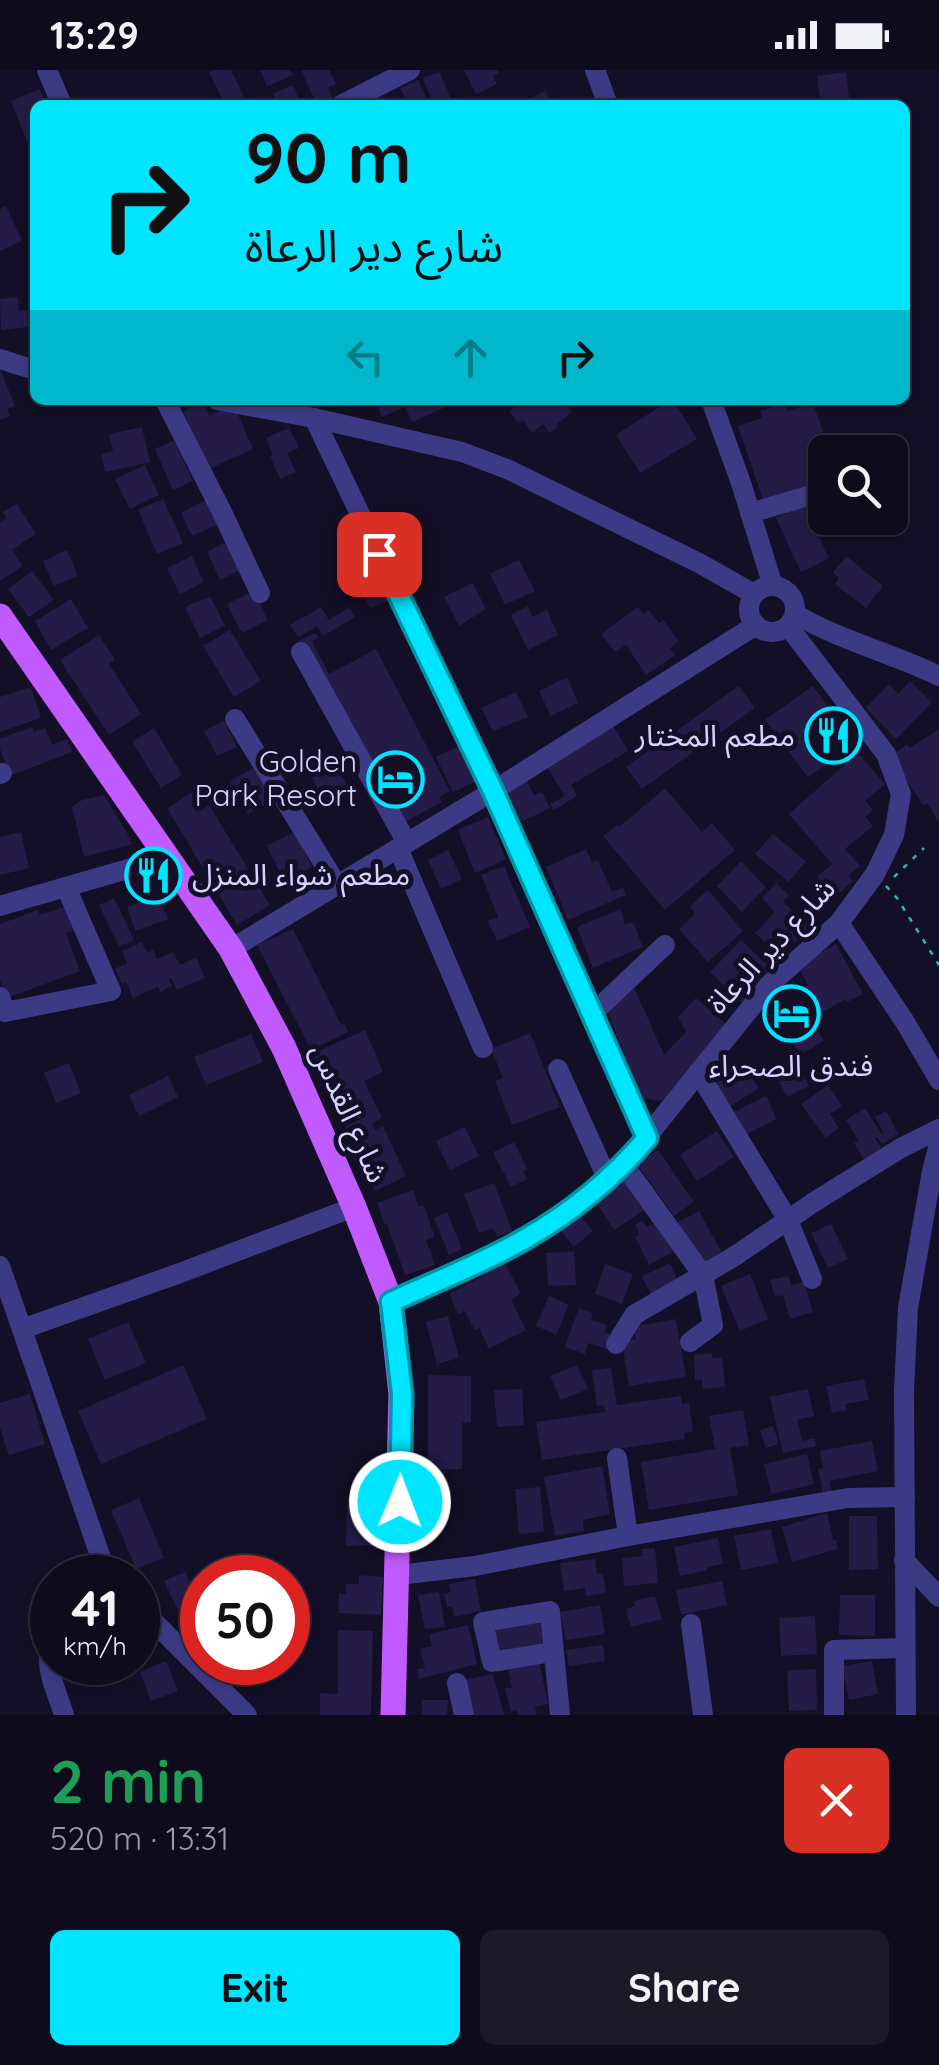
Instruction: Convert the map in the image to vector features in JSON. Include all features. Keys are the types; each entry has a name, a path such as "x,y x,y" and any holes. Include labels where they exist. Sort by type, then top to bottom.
{"main road":[{"name":"شارع القدس","path":"2,621 231,949 284,1048 391,1302 402,1394 393,1715"}],"street":[{"path":"48,70 60,100"},
{"path":"352,100 410,70"},
{"path":"595,70 606,100"},
{"path":"0,360 30,369"},
{"path":"168,405 260,593"},
{"path":"245,405 462,452 507,469 699,562 764,590 786,590 794,600 792,620 780,631 766,631 751,618 750,605 764,590"},
{"path":"713,405 750,512 764,590"},
{"path":"314,418 493,791 647,1138"},
{"path":"750,512 808,496"},
{"path":"792,620 939,676"},
{"name":"شارع دير الرعاة","path":"391,1302 522,1241 615,1172 647,1138 769,985 838,923 875,874 894,836 901,794 886,754 792,620"},
{"path":"231,949 493,791 756,625"},
{"path":"301,652 403,846 483,1048"},
{"path":"234,719 338,885"},
{"path":"0,906 166,855"},
{"path":"0,997 5,1012 112,991 66,887"},
{"path":"838,923 939,1080"},
{"path":"592,1014 665,945"},
{"path":"558,1069 615,1172 703,1275 713,1325 690,1342"},
{"path":"698,1072 788,1220 812,1279"},
{"path":"616,1344 634,1315 902,1148 939,1130"},
{"path":"906,1715 904,1390 908,1308 939,1144"},
{"path":"22,1330 354,1207"},
{"path":"0,1270 100,1555"},
{"path":"617,1458 628,1536"},
{"path":"398,1574 475,1566 848,1498 905,1498"},
{"path":"904,1560 939,1596"},
{"path":"552,1652 492,1662 483,1622 550,1611 560,1715"},
{"path":"691,1624 703,1715"},
{"path":"160,1628 247,1715"},
{"path":"834,1715 834,1650 904,1648"},
{"path":"457,1683 464,1715"},
{"path":"53,1685 64,1715"}],"path":[{"path":"924,848 886,885 939,965"}],"building":[{"path":"231,70 246,100 223,100 209,72"},
{"path":"260,70 290,70 293,75 267,86"},
{"path":"301,70 329,70 336,84 328,88 334,100 315,100"},
{"path":"464,70 498,70 493,76 497,84 476,94"},
{"path":"439,72 452,100 432,100 423,78"},
{"path":"846,72 849,100 820,100 817,76"},
{"path":"418,80 428,100 406,100 400,88"},
{"path":"293,85 300,100 276,100 273,94"},
{"path":"40,89 44,100 30,100 30,148 11,101"},
{"path":"546,91 550,100 525,100"},
{"path":"6,206 22,241 0,251 0,209"},
{"path":"18,297 19,311 27,310 28,327 1,330 0,299"},
{"path":"0,369 15,406 7,409 10,416 0,420"},
{"path":"205,405 209,415 234,405 253,449 209,469 183,411"},
{"path":"377,405 451,405 412,422 405,407 382,417"},
{"path":"517,405 567,405 572,412 550,433 543,424 532,433 523,420 518,423 509,411"},
{"path":"662,405 676,405 697,439 640,473 616,435"},
{"path":"779,405 786,405 787,411 814,405 824,435 808,435 808,492 765,506 738,426 762,418 760,411"},
{"path":"142,427 150,462 105,472 101,454 113,451 109,434"},
{"path":"289,428 299,448 287,453 296,472 280,479 266,438"},
{"path":"174,440 193,481 173,490 155,449"},
{"path":"145,465 159,495 130,509 115,479"},
{"path":"211,498 223,522 192,536 181,513"},
{"path":"163,499 183,543 157,554 138,510"},
{"path":"17,504 36,534 12,550 23,566 0,581 0,522 7,518 3,512"},
{"path":"804,505 808,535 818,535 829,558 801,572 776,518"},
{"path":"229,541 243,569 220,580 207,552"},
{"path":"67,550 78,576 54,586 43,561"},
{"path":"192,556 204,582 180,594 167,568"},
{"path":"846,556 883,586 866,608 835,584 839,578 833,573"},
{"path":"370,557 390,599 370,608 350,567"},
{"path":"519,560 535,591 505,605 490,574"},
{"path":"32,571 54,600 29,617 8,589"},
{"path":"473,583 486,609 459,626 444,597"},
{"path":"253,591 268,620 242,633 227,604"},
{"path":"210,596 225,626 200,638 185,607"},
{"path":"71,599 88,628 51,650 35,621"},
{"path":"528,606 532,617 547,610 558,635 528,650 511,615"},
{"path":"321,607 329,620 349,608 355,617 323,636 317,626 298,637 290,625"},
{"path":"638,607 643,614 649,610 659,623 663,620 679,641 670,649 675,655 646,675 626,645 615,652 601,634"},
{"path":"230,630 261,681 234,697 203,646"},
{"path":"315,633 319,638 312,641 329,674 376,649 450,791 439,797 442,802 405,822 299,641"},
{"path":"99,635 115,660 109,664 141,714 109,735 60,660"},
{"path":"567,677 578,703 551,716 539,691"},
{"path":"910,681 932,702 896,739 866,708 889,684 898,694"},
{"path":"739,686 755,708 642,789 626,767"},
{"path":"813,686 857,746 808,777 765,720"},
{"path":"31,687 41,718 0,732 0,697"},
{"path":"516,692 528,717 493,731 481,708"},
{"path":"224,721 237,747 217,756 204,731"},
{"path":"613,726 628,751 571,785 577,796 554,810 550,804 565,796 545,764"},
{"path":"32,727 34,732 45,728 52,745 67,739 72,752 10,776 0,739"},
{"path":"154,728 182,775 161,788 132,742"},
{"path":"939,729 939,822 890,756"},
{"path":"464,744 480,780 453,792 436,757"},
{"path":"858,753 885,784 865,801 873,810 865,817 873,826 845,849 860,866 848,876 853,881 812,917 802,906 824,886 817,877 832,864 789,814"},
{"path":"333,756 348,788 333,795 330,787 319,792 307,765"},
{"path":"255,767 272,800 248,814 230,781"},
{"path":"527,781 534,795 542,792 550,808 521,822 506,791"},
{"path":"665,788 702,832 712,823 735,850 665,910 603,836"},
{"path":"191,793 201,810 209,805 270,905 237,925 167,808"},
{"path":"104,795 132,844 84,857 72,807 82,800"},
{"path":"488,817 506,859 475,873 458,830"},
{"path":"21,832 29,868 0,875 0,837"},
{"path":"294,832 312,867 284,881 267,846"},
{"path":"773,834 806,861 789,882 755,854"},
{"path":"586,849 592,863 598,860 612,892 623,887 626,895 568,920 546,867"},
{"path":"448,850 462,879 441,889 428,860"},
{"path":"741,861 766,887 742,912 717,886"},
{"path":"504,866 530,927 497,941 488,921 498,917 481,875"},
{"path":"776,883 789,895 783,902 809,927 781,956 755,933 775,912 762,898"},
{"path":"708,890 743,931 708,962 679,929 695,914 690,906"},
{"path":"158,895 168,919 136,931 127,907"},
{"path":"114,898 134,940 119,947 99,905"},
{"path":"69,905 78,929 66,933 80,971 7,998 0,980 0,924 38,910 40,915"},
{"path":"620,909 625,924 633,922 643,947 593,968 577,927"},
{"path":"293,929 348,1032 311,1050 257,945"},
{"path":"741,940 773,970 742,1003 710,972"},
{"path":"142,942 147,953 153,950 157,959 173,952 180,965 196,958 205,978 177,990 171,978 172,986 160,992 158,987 133,998 115,969 127,963 122,951"},
{"path":"836,944 863,994 812,1018 798,991 808,985 797,965"},
{"path":"635,989 664,1055 686,1032 678,1017 696,998 727,1025 662,1101 641,1098 605,1005"},
{"path":"794,991 824,1041 800,1055 771,1005"},
{"path":"365,1030 383,1072 364,1081 382,1118 372,1123 375,1130 383,1126 406,1176 375,1191 312,1054"},
{"path":"530,1033 560,1107 512,1125 495,1081 503,1078 491,1049"},
{"path":"251,1034 263,1062 206,1085 194,1057"},
{"path":"795,1057 809,1086 787,1097 772,1068"},
{"path":"69,1063 81,1093 56,1103 44,1073"},
{"path":"744,1064 759,1088 726,1109 711,1086"},
{"path":"168,1076 178,1097 139,1116 129,1095"},
{"path":"828,1085 842,1106 830,1114 839,1128 825,1138 801,1104"},
{"path":"766,1096 777,1119 745,1135 734,1112"},
{"path":"865,1108 882,1135 875,1117 886,1111 898,1134 882,1144 875,1138 882,1150 865,1161 846,1120"},
{"path":"465,1127 479,1156 450,1170 436,1141"},
{"path":"717,1131 734,1157 697,1181 680,1155"},
{"path":"514,1142 527,1169 523,1171 527,1179 511,1187 493,1152"},
{"path":"658,1150 694,1202 674,1216 637,1164"},
{"path":"630,1178 649,1207 614,1230 595,1200"},
{"path":"494,1183 512,1231 497,1237 493,1228 479,1233 464,1194"},
{"path":"413,1190 418,1207 424,1205 434,1236 426,1240 435,1265 405,1275 377,1203"},
{"path":"576,1211 593,1231 574,1247 558,1227"},
{"path":"699,1211 723,1255 700,1268 676,1223"},
{"path":"447,1212 462,1249 449,1255 434,1218"},
{"path":"643,1221 647,1227 659,1221 675,1251 649,1265 635,1237 640,1234 635,1225"},
{"path":"831,1224 848,1259 828,1268 811,1233"},
{"path":"574,1251 576,1285 548,1286 546,1253"},
{"path":"503,1259 521,1294 511,1299 526,1330 489,1349 465,1311 458,1314 449,1294 487,1274 483,1269"},
{"path":"670,1263 678,1281 651,1294 642,1276"},
{"path":"605,1264 633,1274 622,1304 595,1294"},
{"path":"750,1274 768,1319 740,1331 721,1286"},
{"path":"788,1276 791,1285 804,1282 813,1312 790,1319 783,1295 775,1297 770,1280"},
{"path":"549,1296 569,1305 556,1335 536,1326"},
{"path":"579,1308 593,1313 591,1320 607,1325 604,1332 612,1335 607,1349 588,1343 585,1354 565,1347"},
{"path":"448,1316 459,1358 437,1364 426,1322"},
{"path":"676,1319 686,1377 629,1386 622,1342 636,1339 633,1327"},
{"path":"128,1322 146,1363 105,1380 88,1339"},
{"path":"712,1353 712,1358 722,1357 725,1387 703,1389 702,1380 695,1380 694,1355"},
{"path":"183,1365 207,1419 101,1464 78,1411"},
{"path":"577,1365 588,1389 561,1400 550,1376"},
{"path":"611,1368 617,1405 681,1396 682,1404 689,1403 693,1431 684,1433 685,1439 542,1460 536,1422 605,1412 604,1405 597,1406 592,1370"},
{"path":"428,1375 471,1376 471,1422 462,1423 462,1469 428,1470"},
{"path":"864,1379 869,1400 845,1404 847,1410 832,1413 826,1386"},
{"path":"522,1389 524,1425 497,1427 494,1390"},
{"path":"808,1389 814,1416 797,1420 802,1441 815,1438 816,1446 783,1453 770,1397"},
{"path":"30,1394 45,1444 9,1455 0,1428 0,1403"},
{"path":"743,1410 749,1445 730,1448 738,1495 649,1510 641,1462 715,1449 709,1416"},
{"path":"773,1426 779,1444 766,1448 760,1430"},
{"path":"872,1441 878,1471 829,1481 832,1492 823,1494 818,1469 823,1468 820,1451"},
{"path":"807,1454 814,1484 771,1494 764,1464"},
{"path":"602,1466 610,1514 583,1520 584,1531 555,1536 544,1477"},
{"path":"540,1487 544,1532 519,1534 515,1489"},
{"path":"347,1497 354,1498 354,1504 375,1504 375,1545 346,1546"},
{"path":"139,1498 164,1558 130,1555 111,1510"},
{"path":"827,1513 838,1549 792,1562 782,1527"},
{"path":"849,1516 877,1516 878,1569 849,1570"},
{"path":"771,1529 778,1563 741,1570 734,1536"},
{"path":"718,1538 723,1564 680,1576 674,1547"},
{"path":"655,1548 658,1583 624,1586 622,1558 643,1556 642,1549"},
{"path":"595,1559 606,1593 586,1596 585,1588 564,1591 560,1563"},
{"path":"180,1574 180,1609 178,1610 164,1581"},
{"path":"359,1575 383,1577 381,1615 338,1613 339,1593 346,1594 346,1584 359,1584"},
{"path":"475,1579 481,1611 454,1617 444,1594 451,1592 449,1584"},
{"path":"722,1581 727,1605 681,1615 676,1590"},
{"path":"439,1592 445,1627 425,1629 418,1595"},
{"path":"840,1595 875,1595 875,1636 839,1635"},
{"path":"655,1596 662,1619 631,1627 626,1609 635,1606 633,1601"},
{"path":"600,1605 605,1634 566,1640 560,1612"},
{"path":"815,1616 817,1654 781,1656 779,1618"},
{"path":"542,1619 545,1646 494,1654 487,1626"},
{"path":"468,1625 477,1664 419,1679 417,1669 425,1668 420,1649 432,1646 429,1634"},
{"path":"338,1630 373,1631 371,1715 320,1715 320,1693 338,1694"},
{"path":"603,1645 605,1661 569,1666 566,1650"},
{"path":"539,1660 548,1704 535,1707 537,1715 511,1712 505,1688 512,1688 508,1668"},
{"path":"166,1661 178,1691 151,1701 145,1685 160,1685 160,1664"},
{"path":"872,1661 878,1694 849,1700 842,1666"},
{"path":"816,1669 817,1710 789,1711 787,1670"},
{"path":"493,1674 504,1715 468,1715 463,1680"},
{"path":"422,1700 448,1700 447,1715 422,1715"}],"place":[{"name":"مطعم المختار","path":"834,736"},
{"name":"Golden Park Resort","path":"396,779"},
{"name":"مطعم شواء المنزل","path":"153,875"},
{"name":"فندق الصحراء","path":"791,1014"}],"route":[{"path":"379,554 493,791 647,1138 624,1165 522,1241 391,1302 402,1394 400,1502"}]}
